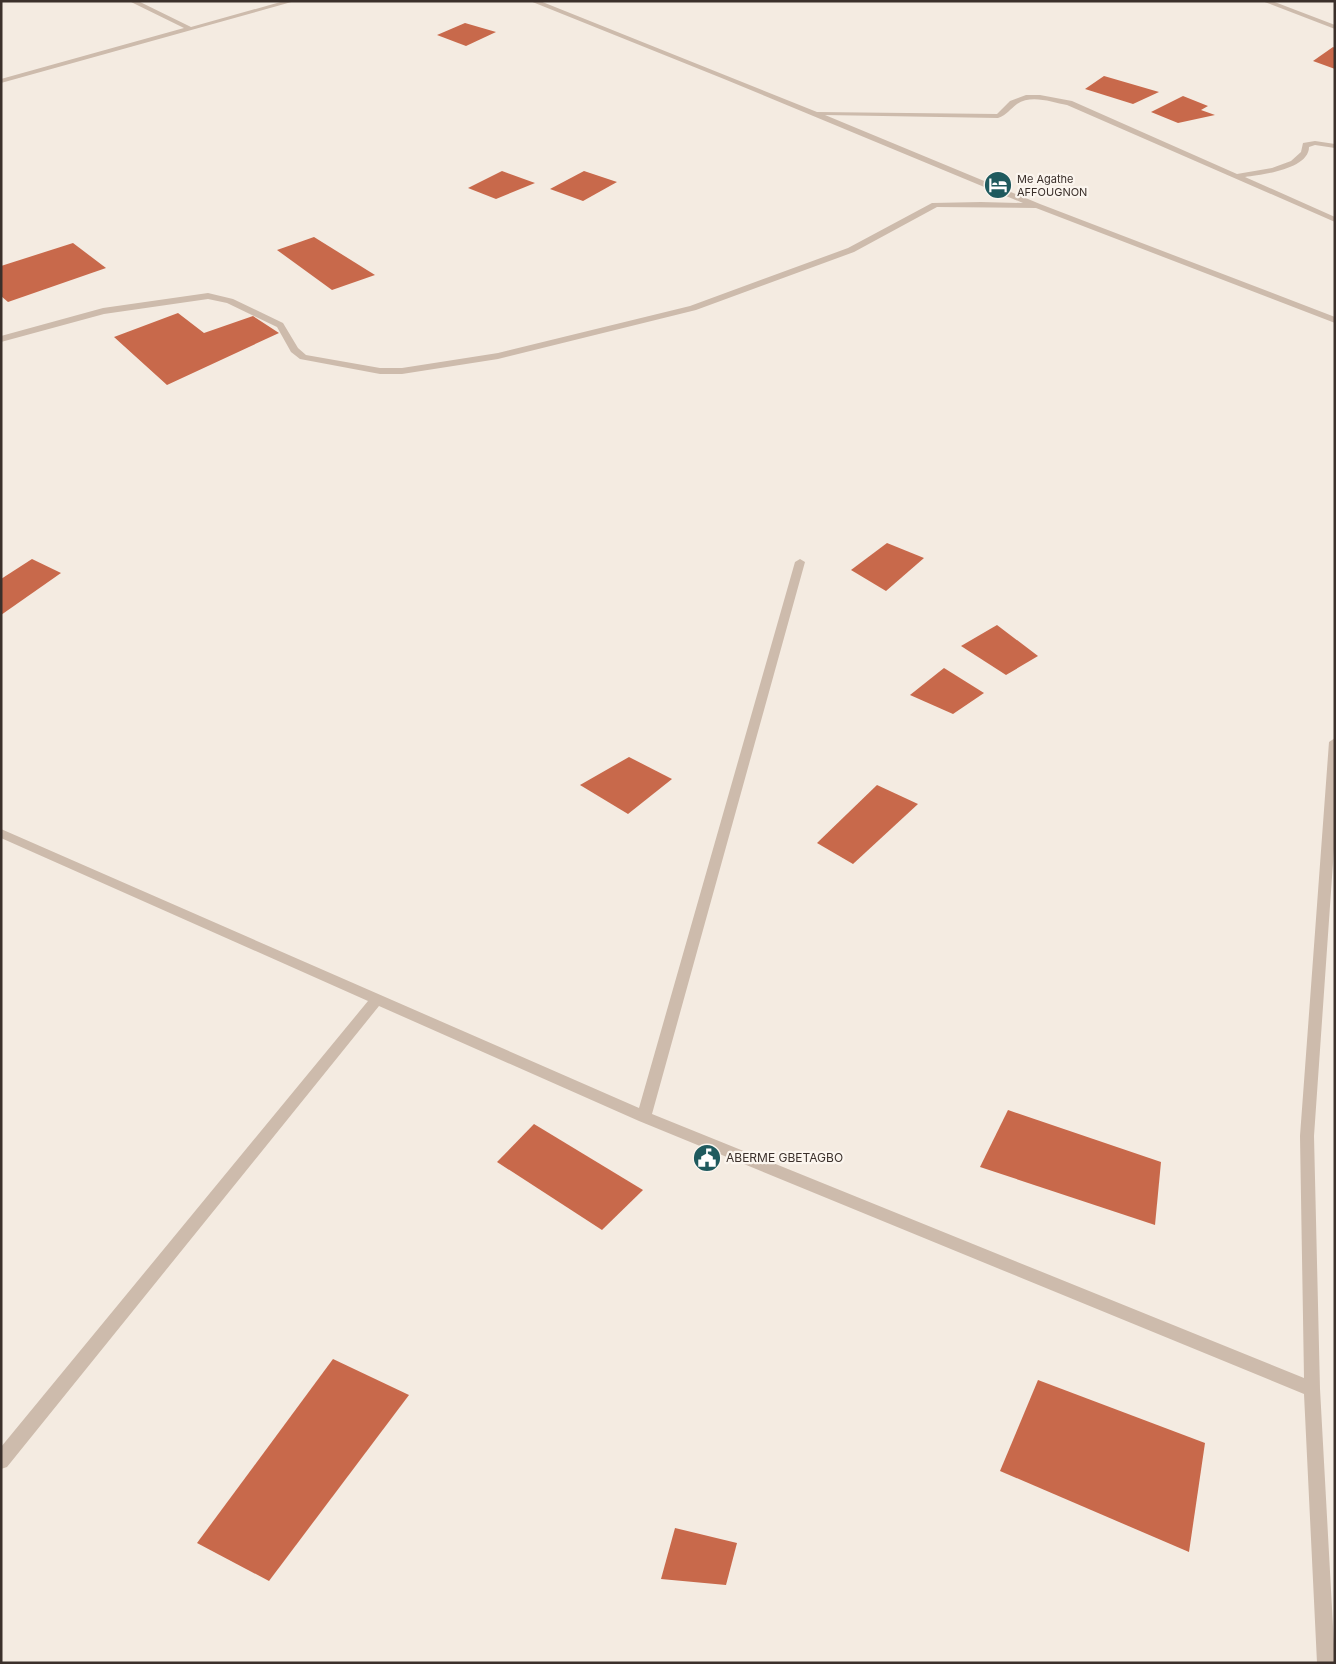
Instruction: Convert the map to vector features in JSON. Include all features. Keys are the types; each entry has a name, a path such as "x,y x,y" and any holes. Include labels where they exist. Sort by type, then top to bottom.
{"street":[{"path":"132,1 191,29"},
{"path":"1,81 292,1"},
{"path":"533,1 727,76 1037,206 1335,320"},
{"path":"1266,1 1335,27"},
{"path":"813,112 998,116 1018,100 1035,97 1068,103 1335,220"},
{"path":"1238,176 1269,170 1297,161 1304,154 1306,145 1315,143 1335,146"},
{"path":"1,339 103,311 208,296 230,301 280,326 285,330 294,352 303,357 380,371 402,371 498,356 693,308 851,250 935,205 1037,206"},
{"path":"644,1117 800,562"},
{"path":"1326,1663 1312,1389 1307,1136 1335,742"},
{"path":"1,833 644,1117 1312,1389"},
{"path":"1,1461 377,999"}],"building":[{"path":"465,23 496,32 466,46 437,35"},
{"path":"1333,47 1335,48 1335,69 1313,61"},
{"path":"1104,76 1159,92 1133,104 1085,89"},
{"path":"1183,96 1208,106 1201,110 1215,115 1178,123 1151,112"},
{"path":"502,171 535,183 496,199 468,188"},
{"path":"584,171 617,182 583,201 550,189"},
{"path":"314,237 375,275 332,290 277,250"},
{"path":"73,243 106,268 8,302 1,296 1,266"},
{"path":"178,313 204,333 253,316 279,333 167,385 114,337"},
{"path":"887,543 924,558 886,591 851,570"},
{"path":"32,559 61,573 1,615 1,579"},
{"path":"997,625 1038,656 1006,675 961,646"},
{"path":"944,668 984,693 953,714 910,695"},
{"path":"629,757 672,779 628,814 580,785"},
{"path":"877,785 918,804 853,864 817,843"},
{"path":"1008,1110 1161,1162 1155,1225 980,1167"},
{"path":"534,1124 643,1190 602,1230 497,1162"},
{"path":"333,1359 409,1395 269,1581 197,1543"},
{"path":"1038,1380 1205,1443 1189,1552 1000,1471"},
{"path":"675,1528 737,1543 726,1585 661,1579"}],"place":[{"name":"Me Agathe AFFOUGNON","path":"998,185"},
{"name":"ABERME GBETAGBO","path":"707,1158"}]}
